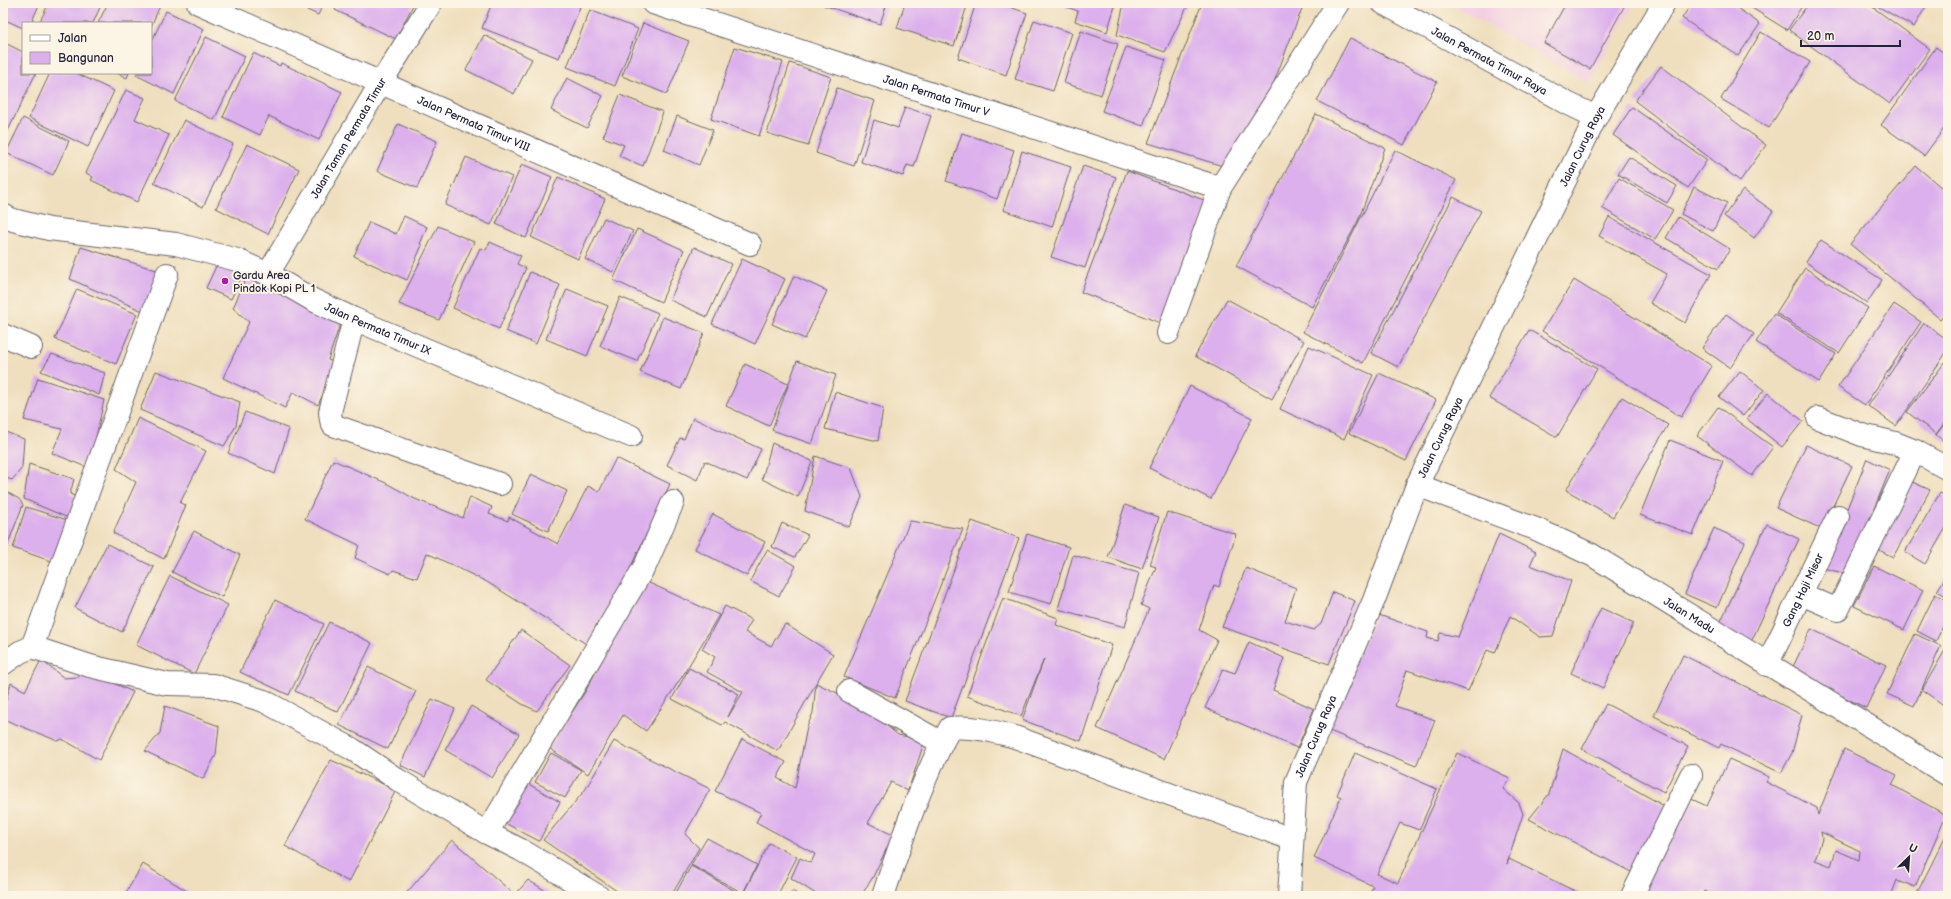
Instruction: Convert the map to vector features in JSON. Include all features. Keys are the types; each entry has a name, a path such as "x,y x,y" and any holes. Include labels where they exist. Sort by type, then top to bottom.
{"street":[{"name":"Jalan Permata Timur VIII","path":"198,3 380,84 750,244"},
{"name":"Jalan Taman Permata Timur","path":"268,274 380,84 431,3"},
{"name":"Jalan Permata Timur V","path":"653,3 1220,188"},
{"path":"1168,333 1220,188 1338,3"},
{"name":"Jalan Permata Timur Raya","path":"1383,3 1569,104 1596,117"},
{"name":"Jalan Curug Raya","path":"1289,896 1291,839 1296,782 1374,600 1416,485 1596,117 1664,3"},
{"name":"Jalan Permata Timur IX","path":"3,215 13,220 49,229 176,244 237,260 268,274 313,300 354,319 630,436"},
{"path":"32,647 167,274"},
{"path":"354,319 330,412 330,420 333,425 500,484"},
{"path":"3,335 31,347"},
{"path":"1818,418 1862,435 1915,451 1948,469"},
{"path":"1800,594 1838,610 1915,451"},
{"name":"Jalan Madu","path":"1416,485 1536,529 1592,555 1642,584 1767,664 1948,775"},
{"path":"487,833 646,564 673,502"},
{"name":"Gang Haji Misar","path":"1767,664 1838,516"},
{"path":"3,664 20,652 32,647 90,666 167,684 213,685 264,701 352,749 398,780 598,896"},
{"path":"849,691 942,743"},
{"path":"883,896 905,830 942,743 950,728 984,728 1009,735 1291,839"},
{"path":"1632,896 1691,775"}],"shaded area":[{"path":"1449,3 1635,3 1589,83"}],"building":[{"path":"3,3 40,3 31,22 22,22 22,28 3,19"},
{"path":"49,3 102,3 93,22 40,22"},
{"path":"108,3 154,3 160,6 152,24 152,22 98,22"},
{"path":"292,3 324,3 318,15"},
{"path":"339,3 414,3 396,39 335,10"},
{"path":"492,3 571,3 580,7 559,58 482,28"},
{"path":"823,3 887,3 880,24 823,5"},
{"path":"905,3 968,3 954,46 897,28"},
{"path":"976,3 998,3 1027,13 1006,75 958,58"},
{"path":"1061,3 1116,3 1107,32 1075,21 1078,11 1061,5"},
{"path":"1124,3 1189,3 1165,52 1117,35"},
{"path":"1202,3 1304,3 1271,90 1226,167 1148,143"},
{"path":"1566,3 1626,3 1590,69 1544,43"},
{"path":"1692,3 1730,3 1760,24 1738,56 1682,18"},
{"path":"1744,3 1804,3 1787,30"},
{"path":"1809,3 1867,3 1930,49 1890,104 1789,30"},
{"path":"1872,3 1928,3 1914,27"},
{"path":"590,10 638,29 615,86 567,67"},
{"path":"166,11 204,29 174,94 136,75 152,74 152,41"},
{"path":"1034,20 1072,33 1053,91 1015,79"},
{"path":"643,23 689,41 667,94 622,76"},
{"path":"1081,31 1118,44 1101,95 1064,83"},
{"path":"1761,32 1810,62 1769,128 1721,99"},
{"path":"484,35 532,59 514,94 466,70"},
{"path":"206,37 245,56 214,120 175,101"},
{"path":"1350,38 1437,82 1404,145 1317,101"},
{"path":"3,42 22,52 22,74 36,74 3,141"},
{"path":"735,47 783,62 759,136 711,119"},
{"path":"1126,47 1166,60 1143,126 1102,111"},
{"path":"1936,47 1948,56 1948,123 1924,156 1881,125"},
{"path":"253,53 280,66 281,63 342,92 319,140 269,116 260,135 223,117"},
{"path":"790,63 831,77 808,146 767,133"},
{"path":"1661,66 1766,145 1740,181 1635,101"},
{"path":"50,74 78,74 114,91 88,147 29,118"},
{"path":"119,74 129,74 127,78"},
{"path":"567,78 603,96 587,128 551,110"},
{"path":"837,88 875,101 854,166 816,153"},
{"path":"126,90 145,98 135,119 169,135 137,202 91,180 93,177 86,173"},
{"path":"620,95 663,112 643,166 619,156 624,145 603,137"},
{"path":"905,107 931,116 914,167 907,165 903,176 861,162 874,120 898,128"},
{"path":"1632,107 1707,160 1688,188 1613,135"},
{"path":"1316,114 1385,148 1358,221 1312,307 1236,266"},
{"path":"677,116 713,130 699,165 664,150"},
{"path":"23,118 69,141 53,175 6,153"},
{"path":"184,120 233,144 203,207 154,183"},
{"path":"398,124 437,141 417,188 377,171"},
{"path":"962,133 1014,150 997,199 946,181"},
{"path":"247,144 299,169 268,234 216,208"},
{"path":"1395,150 1456,180 1363,363 1303,332"},
{"path":"1022,151 1071,167 1052,227 1003,210"},
{"path":"466,157 512,177 491,225 445,205"},
{"path":"1629,157 1677,186 1667,203 1618,174"},
{"path":"522,164 552,177 526,238 496,224"},
{"path":"1083,166 1116,177 1085,268 1051,257"},
{"path":"1916,166 1948,193 1948,309 1940,319 1850,244"},
{"path":"1127,171 1209,202 1163,324 1081,292"},
{"path":"558,177 605,199 578,259 531,237"},
{"path":"1619,178 1673,210 1655,239 1602,208"},
{"path":"1694,187 1727,203 1713,231 1681,214"},
{"path":"1743,190 1773,211 1754,238 1724,216"},
{"path":"1453,197 1481,211 1398,367 1371,353"},
{"path":"404,216 427,227 420,244 422,245 407,280 354,256 369,222 396,234"},
{"path":"1609,217 1711,274 1685,323 1650,303 1667,274 1599,236"},
{"path":"1678,217 1730,249 1718,269 1666,238"},
{"path":"604,218 633,231 613,272 585,259"},
{"path":"438,226 474,242 439,320 399,304"},
{"path":"637,229 684,250 661,302 613,280"},
{"path":"1821,240 1882,280 1867,303 1806,262"},
{"path":"490,242 521,256 517,264 526,268 499,329 453,308 480,248 486,250"},
{"path":"81,247 163,272 145,312 70,279"},
{"path":"694,247 731,264 707,317 670,300"},
{"path":"742,259 785,279 755,344 712,324"},
{"name":"Gardu Area Pindok Kopi PL 1","path":"218,262 243,274 231,299 206,288"},
{"path":"1805,268 1868,308 1839,353 1776,313"},
{"path":"530,272 560,285 536,344 506,331"},
{"path":"794,276 827,291 805,339 772,324"},
{"path":"246,278 341,321 328,360 337,364 318,405 293,392 285,408 223,378 249,322 233,308"},
{"path":"1574,280 1712,366 1681,417 1542,331"},
{"path":"77,289 137,314 116,364 55,339"},
{"path":"567,289 608,306 587,356 546,339"},
{"path":"620,297 658,313 637,361 600,346"},
{"path":"1227,299 1304,341 1272,399 1195,356"},
{"path":"1894,304 1921,322 1865,405 1838,387"},
{"path":"1726,314 1754,334 1730,368 1702,348"},
{"path":"1774,314 1836,354 1819,382 1756,342"},
{"path":"663,317 704,333 681,389 640,372"},
{"path":"1924,323 1948,340 1948,350 1896,426 1868,406"},
{"path":"1529,330 1597,369 1557,437 1489,398"},
{"path":"1309,346 1373,375 1344,439 1280,409"},
{"path":"52,354 105,373 99,395 41,371"},
{"path":"797,361 836,375 812,444 772,430"},
{"path":"1945,362 1948,364 1948,418 1936,434 1907,412"},
{"path":"745,364 788,384 769,426 726,406"},
{"path":"156,371 240,402 236,426 224,446 140,410"},
{"path":"1740,371 1764,390 1743,416 1719,397"},
{"path":"1379,373 1436,400 1406,461 1349,433"},
{"path":"38,378 104,400 96,437 86,467 52,453 62,429 24,420"},
{"path":"1190,386 1252,418 1211,499 1149,468"},
{"path":"835,392 883,408 878,441 825,429"},
{"path":"1768,393 1803,421 1782,447 1747,419"},
{"path":"1622,397 1668,425 1613,517 1566,490"},
{"path":"1718,407 1773,447 1752,476 1697,436"},
{"path":"245,412 289,429 275,474 228,453"},
{"path":"138,418 206,451 180,503 186,505 164,559 113,533 136,482 116,469"},
{"path":"693,418 761,449 747,480 705,461 697,480 667,465 680,438 684,439"},
{"path":"1948,419 1948,444 1936,435"},
{"path":"3,431 24,439 22,468 12,480 3,477"},
{"path":"1670,440 1723,461 1693,535 1640,515"},
{"path":"772,443 812,461 798,497 762,479"},
{"path":"1806,445 1852,466 1822,529 1776,508"},
{"path":"815,456 851,468 862,497 849,527 805,511"},
{"path":"616,458 670,484 605,625 598,621 588,645 487,582 427,553 417,578 393,570 390,574 355,558 359,545 305,519 333,460 386,483 415,499 463,518 470,497 492,507 489,514 508,521 509,517 558,544 588,486 599,492"},
{"path":"1867,459 1890,470 1847,574 1823,568"},
{"path":"29,464 74,479 70,494 79,498 73,520 24,499"},
{"path":"531,474 567,491 548,531 512,514"},
{"path":"1908,480 1930,490 1893,557 1875,548"},
{"path":"3,490 19,499 23,505 7,546 3,545"},
{"path":"1940,493 1948,497 1948,524 1925,564 1905,552"},
{"path":"1125,505 1159,517 1142,569 1108,557"},
{"path":"26,507 67,520 54,562 13,548"},
{"path":"1167,512 1236,534 1219,587 1214,585 1199,630 1217,640 1164,759 1097,728 1149,609 1141,605 1156,567 1150,565"},
{"path":"713,514 765,542 747,576 695,549"},
{"path":"910,521 963,529 895,698 844,677"},
{"path":"972,521 1019,538 951,718 905,701"},
{"path":"782,523 808,535 795,557 772,547"},
{"path":"1767,524 1799,539 1750,644 1717,629"},
{"path":"1714,528 1745,542 1717,608 1685,594"},
{"path":"194,531 240,555 222,597 172,572"},
{"path":"1027,534 1069,547 1051,604 1009,592"},
{"path":"1499,534 1536,552 1530,565 1571,581 1553,636 1540,637 1510,616 1495,653 1487,650 1468,691 1407,670 1395,706 1435,720 1416,766 1327,730 1376,614 1428,632 1427,638 1438,641 1440,633 1458,637"},
{"path":"107,544 154,567 122,632 75,608"},
{"path":"767,550 796,566 779,596 750,581"},
{"path":"1073,555 1139,573 1125,627 1058,609"},
{"path":"1874,566 1923,590 1904,630 1854,606"},
{"path":"1246,568 1296,588 1285,621 1314,630 1321,624 1333,592 1355,601 1329,664 1222,627"},
{"path":"1948,573 1948,597 1937,591"},
{"path":"170,576 228,605 194,674 136,645"},
{"path":"645,581 719,615 685,672 646,731 623,715 588,774 549,748 585,692"},
{"path":"1935,594 1948,601 1948,616 1936,641 1917,631"},
{"path":"1003,598 1058,618 1056,625 1112,645 1081,741 1022,720 1044,659 1021,716 967,696"},
{"path":"275,600 324,624 289,695 240,672"},
{"path":"725,606 752,620 745,632 771,646 785,624 833,654 778,751 725,722 722,725 672,699 689,668 739,694 728,717 743,692 707,672 715,657 702,649"},
{"path":"1601,608 1634,623 1603,688 1571,673"},
{"path":"329,622 372,643 338,712 295,691"},
{"path":"1811,629 1886,665 1866,708 1791,671"},
{"path":"521,630 570,665 537,711 522,704 486,680"},
{"path":"1915,634 1941,646 1914,706 1887,694"},
{"path":"1249,642 1284,658 1273,690 1314,709 1297,748 1205,708 1223,669 1235,673"},
{"path":"1948,645 1948,708 1922,690"},
{"path":"1683,655 1802,715 1792,753 1781,773 1721,744 1719,748 1654,716"},
{"path":"41,660 64,678 79,677 83,669 133,692 99,760 62,739 58,741 3,719 3,711 11,683 25,691"},
{"path":"368,667 416,691 388,749 339,725"},
{"path":"816,683 869,708 868,710 898,735 925,740 908,791 891,782 868,823 893,835 873,877 861,896 819,896 791,878 800,858 811,863 815,854 756,822 761,813 715,791 742,739 786,762 777,778 795,788 807,727 813,713"},
{"path":"432,699 455,709 425,777 400,765"},
{"path":"1606,704 1688,746 1664,792 1582,749"},
{"path":"165,706 219,726 216,755 203,779 145,751 160,733"},
{"path":"471,706 519,734 492,778 445,750"},
{"path":"614,741 710,789 685,834 699,848 671,896 624,896 543,840 585,790"},
{"path":"1563,749 1666,807 1633,873 1529,819 1549,794"},
{"path":"1844,749 1897,775 1892,785 1946,815 1915,887 1897,880 1891,896 1714,896 1705,891 1702,896 1637,896 1689,798 1707,806 1729,759 1769,777 1766,782 1817,808 1818,815","holes":["1821,832 1860,851 1859,860 1836,850 1831,866 1815,860 1822,839"]},
{"path":"551,753 581,770 565,798 535,782"},
{"path":"1355,753 1437,789 1419,830 1400,823 1377,874 1398,883 1457,753 1510,778 1503,789 1519,803 1523,814 1507,864 1509,859 1585,896 1369,896 1373,886 1314,858 1341,797 1337,795"},
{"path":"331,760 396,790 349,882 285,846"},
{"path":"525,782 560,802 539,841 503,822"},
{"path":"1948,831 1948,896 1916,896 1918,891"},
{"path":"707,838 757,865 743,893 691,865"},
{"path":"452,840 515,895 528,880 554,896 404,896"},
{"path":"769,843 797,857 777,896 753,896 744,892"},
{"path":"143,864 195,896 124,896"},
{"path":"691,866 744,896 674,896"},
{"path":"792,891 800,896 789,896"}],"place":[{"name":"Gardu Area Pindok Kopi PL 1","path":"225,281"}]}
